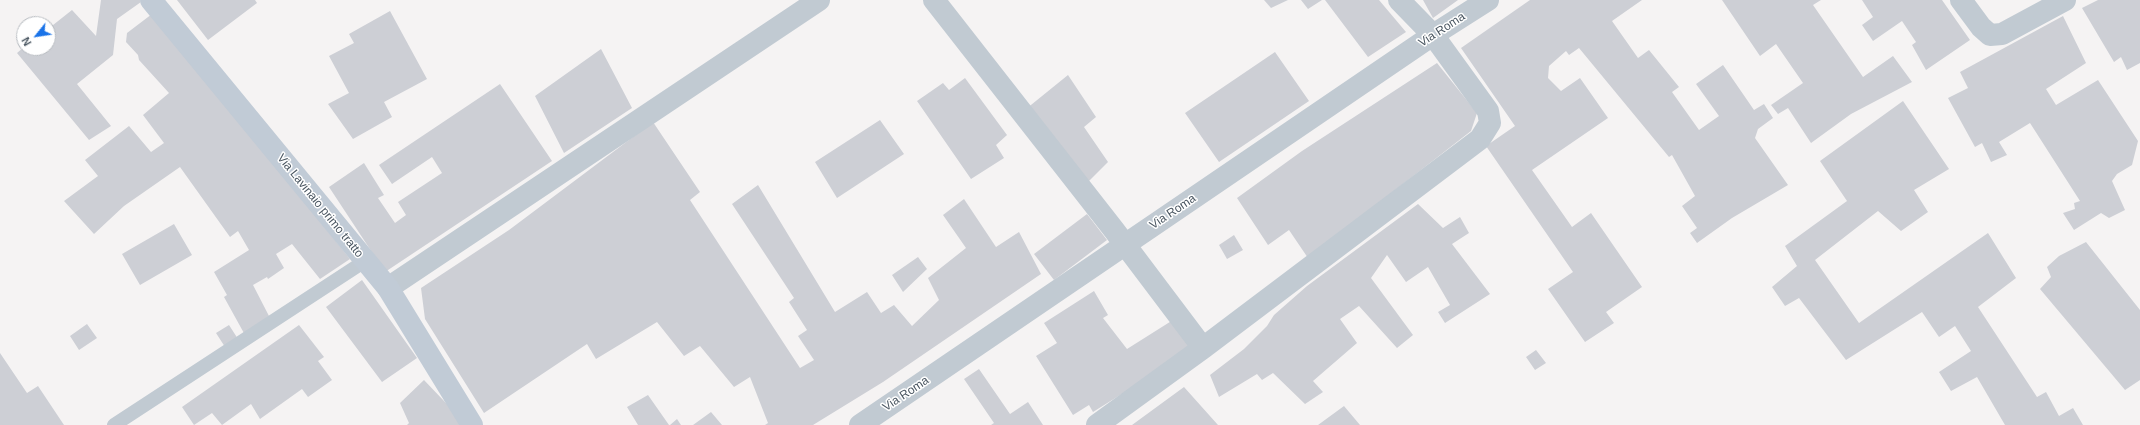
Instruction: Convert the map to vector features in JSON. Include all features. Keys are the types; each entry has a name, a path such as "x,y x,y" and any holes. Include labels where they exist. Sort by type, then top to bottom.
{"street":[{"name":"Via Lavinaio primo tratto","path":"151,0 388,288 472,425"},
{"path":"388,288 819,0"},
{"path":"934,0 1125,245 1203,348"},
{"path":"1097,425 1203,348 1480,139 1490,123 1488,111 1433,35 1399,0"},
{"name":"Via Roma","path":"860,425 1433,35 1488,0"},
{"path":"1961,0 1981,27 1990,35 2002,34 2065,0"}],"lane":[{"path":"114,425 365,261"}],"building":[{"path":"101,0 140,0 141,2 117,19 113,55 77,84 111,126 89,140 19,56 56,56 56,23 72,10 96,36"},
{"path":"177,0 255,0 257,3 208,40"},
{"path":"1264,0 1288,0 1271,8"},
{"path":"1301,0 1322,0 1308,9"},
{"path":"1325,0 1379,0 1406,32 1368,57"},
{"path":"1423,0 1458,0 1433,18"},
{"path":"1530,0 1642,0 1612,21 1638,58 1649,50 1679,87 1672,92 1699,130 1719,116 1696,84 1723,65 1754,110 1764,104 1773,118 1758,129 1755,138 1788,185 1732,218 1697,243 1690,233 1697,228 1682,206 1695,196 1672,155 1669,157 1579,48 1569,55 1566,51 1549,66 1548,78 1561,91 1580,78 1608,118 1532,170 1572,227 1591,213 1642,287 1606,312 1614,323 1585,342 1548,289 1573,272 1486,146 1515,126 1461,48"},
{"path":"1722,0 1821,0 1813,5 1863,77 1893,56 1912,82 1851,114 1811,143 1788,108 1778,114 1771,105 1803,83 1776,44 1760,56"},
{"path":"1862,0 1942,0 1970,40 1926,70 1912,45 1916,42 1902,21 1873,41 1862,25 1873,17"},
{"path":"2098,0 2140,0 2140,63 2127,70 2121,57 2114,62 2082,8"},
{"path":"390,11 427,79 384,102 392,117 353,139 328,104 349,93 329,56 354,43 349,34"},
{"path":"152,14 223,98 350,259 320,279 292,244 276,254 284,268 268,279 267,277 253,285 269,316 245,335 224,297 227,295 214,272 249,250 238,231 230,237 180,167 124,206 94,234 64,201 98,176 85,160 129,126 151,152 164,143 143,115 169,93 139,60 138,55 126,42 127,33"},
{"path":"2063,16 2086,63 2046,89 2056,105 2098,80 2138,141 2132,165 2117,174 2112,181 2125,210 2109,218 2101,213 2074,230 2063,213 2075,209 2074,203 2080,201 2030,123 1999,142 2007,155 1991,162 1982,143 1975,147 1948,98 1968,88 1960,72"},
{"path":"601,49 632,108 564,153 535,96"},
{"path":"1275,52 1309,101 1219,162 1185,113"},
{"path":"1437,63 1477,113 1471,131 1308,258 1289,230 1268,245 1237,198 1302,151"},
{"path":"1068,75 1096,117 1084,127 1108,162 1087,183 1026,109"},
{"path":"965,78 1007,135 996,145 1004,158 971,179 917,101 943,83 949,90"},
{"path":"500,84 552,161 385,272 329,187 364,163 384,195 378,198 395,223 406,215 398,202 442,173 432,157 392,184 379,165"},
{"path":"1903,101 1949,169 1914,190 1928,212 1901,231 1878,211 1815,260 1859,323 1988,233 2016,278 1978,307 2037,397 2046,392 2059,416 2073,408 2083,425 2005,425 1977,377 1951,391 1939,372 1971,351 1955,326 1939,337 1922,312 1846,360 1799,298 1785,306 1772,287 1797,266 1785,246 1847,201 1820,161"},
{"path":"880,120 904,154 837,198 815,162"},
{"path":"653,122 700,192 690,200 800,368 814,360 798,336 807,330 789,302 794,298 732,204 758,185 835,312 867,292 881,313 894,305 912,326 939,300 928,278 966,248 943,215 964,199 996,247 1019,232 1041,274 883,382 813,425 765,425 768,423 750,377 734,387 700,346 684,356 657,322 596,359 587,344 484,413 425,319 421,288 509,230"},
{"path":"1418,204 1443,228 1460,217 1469,233 1452,244 1490,294 1445,323 1438,312 1450,305 1428,267 1406,282 1387,255 1371,278 1413,335 1397,348 1359,306 1340,319 1357,343 1313,381 1323,392 1305,404 1273,373 1262,380 1257,374 1219,397 1210,375 1244,349 1267,326 1274,315 1307,286"},
{"path":"1087,214 1107,240 1054,280 1034,254"},
{"path":"174,224 192,255 140,285 122,254"},
{"path":"1234,235 1243,250 1227,259 1219,245"},
{"path":"2086,242 2140,310 2140,380 2125,390 2040,289 2051,277 2047,267 2059,256"},
{"path":"918,257 927,269 903,292 892,275"},
{"path":"362,280 417,358 382,382 326,307"},
{"path":"1094,291 1108,315 1103,318 1127,349 1173,320 1192,350 1093,412 1089,405 1073,415 1036,356 1057,343 1044,323"},
{"path":"87,324 97,338 79,350 70,336"},
{"path":"229,325 238,339 225,347 216,333"},
{"path":"299,325 324,357 318,361 332,380 308,397 302,389 260,419 251,404 222,425 212,413 194,425 182,407"},
{"path":"1536,350 1546,363 1535,370 1526,357"},
{"path":"0,353 27,393 38,386 64,425 0,425"},
{"path":"979,369 1010,414 1028,402 1043,425 991,425 994,423 964,379"},
{"path":"424,380 464,422 459,425 407,425 409,423 400,403"},
{"path":"1184,387 1218,425 1132,425"},
{"path":"648,395 669,425 638,425 627,407"},
{"path":"1344,406 1360,425 1318,425"},
{"path":"711,412 722,425 693,425"},
{"path":"677,419 681,425 670,425"}]}
